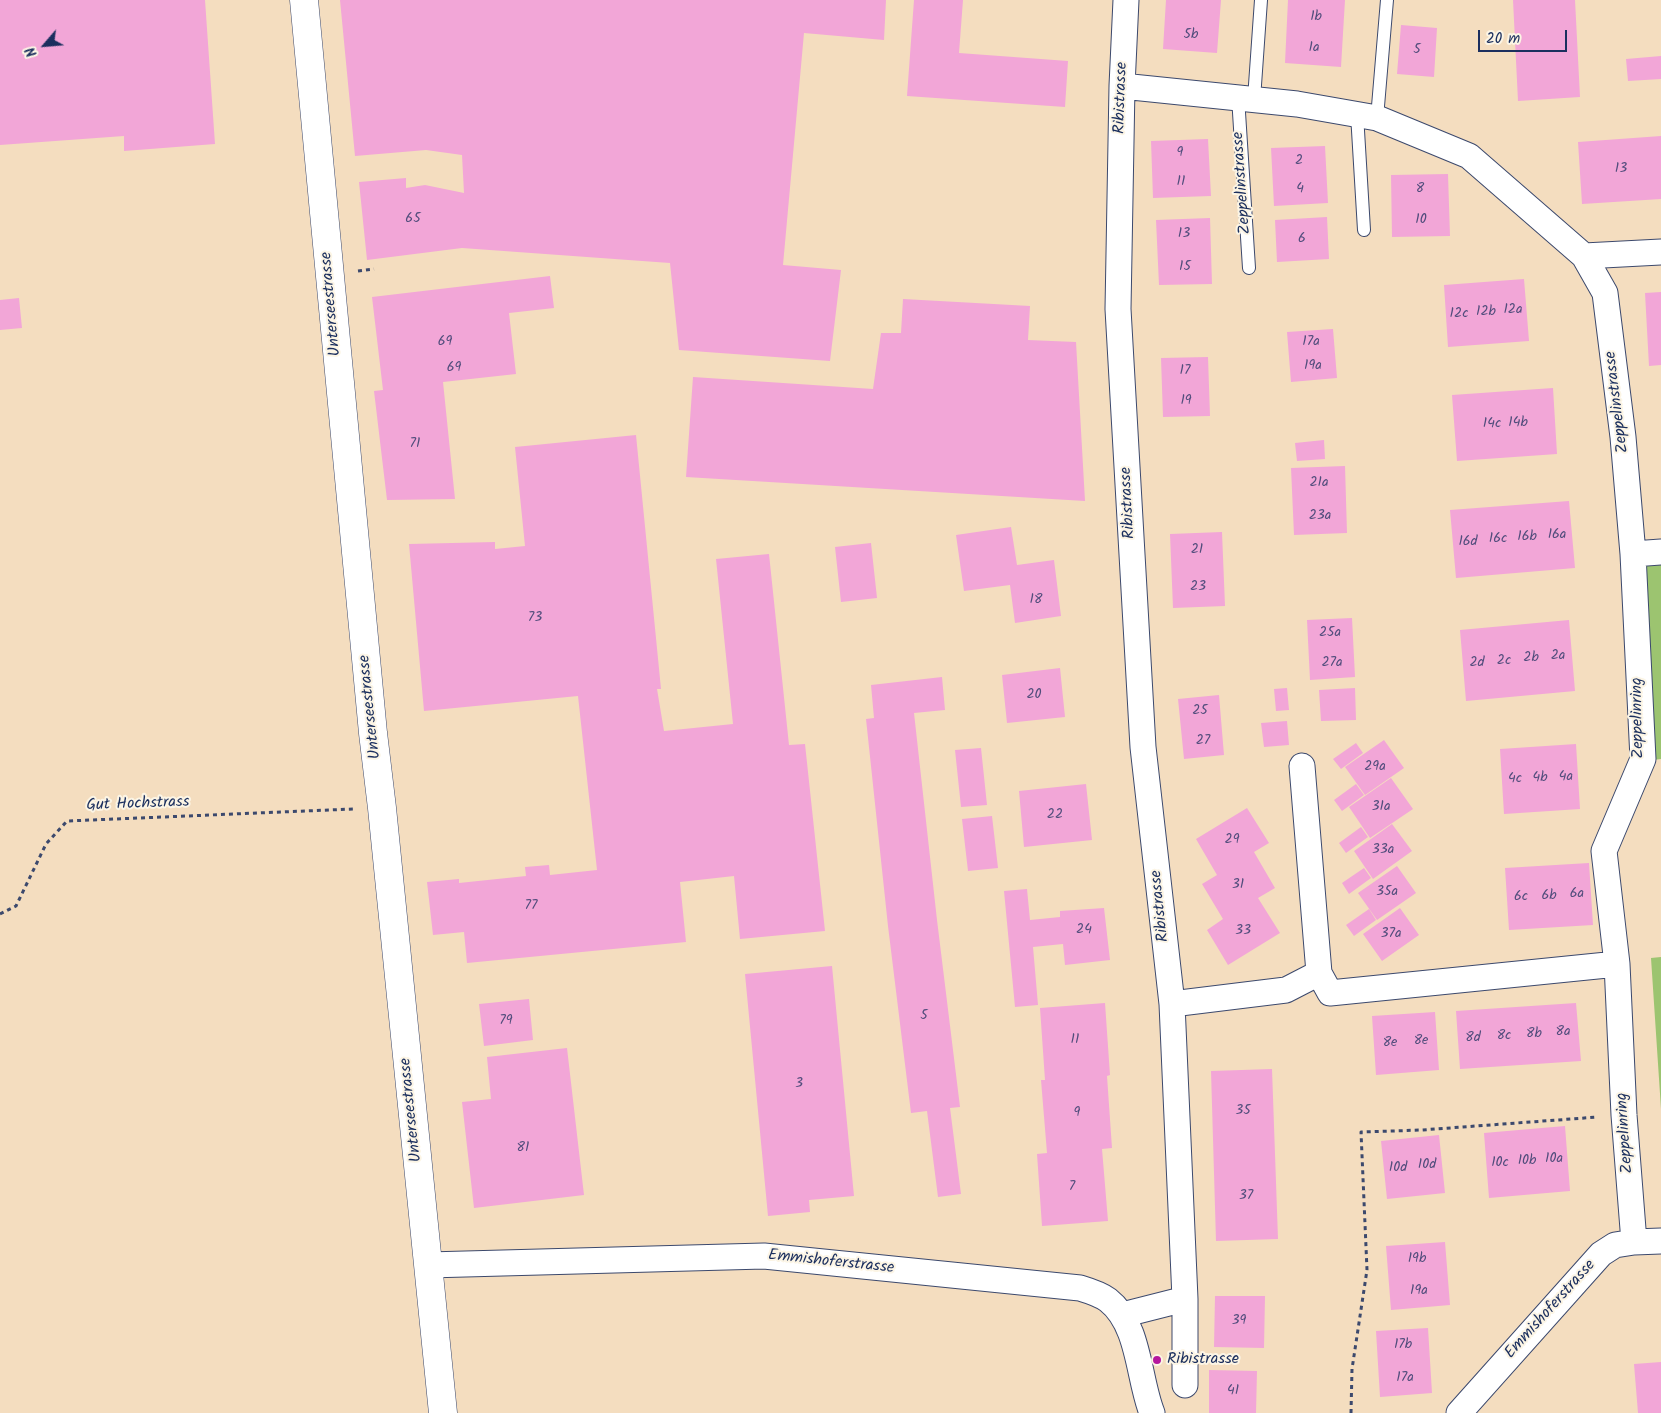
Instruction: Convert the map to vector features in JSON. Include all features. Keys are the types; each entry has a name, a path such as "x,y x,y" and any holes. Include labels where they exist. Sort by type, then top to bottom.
{"street":[{"name":"Unterseestrasse","path":"304,0 372,723 443,1413"},
{"name":"Ribistrasse","path":"1126,0 1122,86 1119,319 1143,747 1172,1004 1185,1299 1185,1385"},
{"name":"Zeppelinstrasse","path":"1122,86 1297,104 1367,116 1469,156 1584,256 1605,293 1623,437 1632,554"},
{"path":"1584,256 1661,252"},
{"path":"1632,554 1661,552"},
{"name":"Zeppelinring","path":"1632,554 1643,759 1604,851 1617,964 1624,1115 1634,1242"},
{"path":"1302,766 1319,973 1330,993 1617,964"},
{"path":"1172,1004 1286,990 1319,973"},
{"name":"Emmishoferstrasse","path":"1459,1413 1601,1254 1616,1245 1661,1241"},
{"name":"Emmishoferstrasse","path":"428,1265 764,1256 1080,1288 1108,1300 1122,1315 1131,1332 1152,1413"},
{"path":"1122,1315 1185,1299"}],"lane":[{"name":"Zeppelinstrasse","path":"1249,268 1246,98 1261,0"},
{"path":"1364,230 1367,116 1387,0"}],"path":[{"name":"Gut Hochstrass","path":"0,914 16,906 46,844 67,821 328,810"},
{"path":"1351,1413 1352,1369 1367,1270 1362,1132 1422,1130 1624,1115"}],"green space":[{"path":"1661,565 1661,759 1653,760 1644,566"},
{"path":"1661,957 1661,1109 1651,958"}],"building":[{"path":"0,0 205,0 215,144 124,151 124,136 0,145"},
{"path":"340,0 886,0 884,40 804,33 783,265 841,270 830,361 679,350 670,263 462,248 367,260 359,182 406,178 406,188 425,185 464,193 462,155 426,150 355,156"},
{"path":"914,0 963,0 959,53 1068,61 1065,107 907,96"},
{"path":"1166,0 1221,0 1217,53 1163,49"},
{"path":"1288,0 1345,0 1341,67 1285,63"},
{"path":"1513,0 1575,0 1580,97 1518,101"},
{"path":"1401,25 1437,28 1434,77 1397,74"},
{"path":"1661,56 1661,79 1628,81 1626,59"},
{"path":"1661,136 1661,199 1582,204 1578,142"},
{"path":"1208,139 1211,196 1153,198 1151,141"},
{"path":"1325,146 1328,203 1274,206 1271,148"},
{"path":"1448,174 1450,236 1392,237 1391,175"},
{"path":"1327,217 1329,259 1277,262 1275,220"},
{"path":"1210,218 1212,284 1159,285 1156,220"},
{"path":"550,276 554,308 509,313 516,374 443,382 455,499 387,500 374,391 383,390 372,297"},
{"path":"1524,279 1529,341 1448,347 1444,285"},
{"path":"1661,292 1661,365 1649,366 1645,293"},
{"path":"19,298 22,328 0,330 0,300"},
{"path":"903,299 1030,306 1028,340 1076,342 1085,501 686,477 693,377 873,389 881,333 901,333"},
{"path":"1333,329 1337,378 1291,382 1287,332"},
{"path":"1208,357 1210,416 1163,417 1161,358"},
{"path":"1553,388 1557,454 1457,461 1452,395"},
{"path":"636,435 661,689 657,689 664,731 733,724 716,559 769,554 789,745 805,744 825,931 740,939 734,876 680,882 686,942 467,963 464,932 433,935 427,882 459,879 459,883 526,876 525,867 549,865 550,875 597,870 578,696 424,711 409,544 495,542 495,549 525,546 515,447"},
{"path":"1324,440 1325,459 1297,461 1295,443"},
{"path":"1345,466 1347,533 1294,535 1291,468"},
{"path":"1569,501 1575,568 1456,578 1450,510"},
{"path":"1011,527 1017,565 1054,560 1061,616 1015,623 1010,585 964,591 956,535"},
{"path":"1222,532 1225,606 1173,608 1170,534"},
{"path":"871,543 877,598 841,602 835,547"},
{"path":"1352,618 1355,677 1310,680 1307,620"},
{"path":"1569,620 1575,691 1466,701 1460,630"},
{"path":"1060,668 1065,717 1007,723 1002,675"},
{"path":"942,677 945,710 914,713 960,1107 950,1108 961,1194 938,1197 927,1111 911,1113 888,926 866,719 874,718 871,685"},
{"path":"1287,688 1289,710 1276,711 1274,689"},
{"path":"1355,688 1356,720 1321,721 1319,690"},
{"path":"1219,695 1224,755 1184,759 1178,699"},
{"path":"1287,721 1289,745 1264,747 1261,723"},
{"path":"1384,740 1404,768 1365,795 1345,767"},
{"path":"1356,743 1363,753 1341,769 1333,759"},
{"path":"1576,744 1580,809 1504,814 1500,749"},
{"path":"981,748 987,805 961,807 955,750"},
{"path":"1391,778 1413,809 1370,838 1349,807"},
{"path":"1086,784 1092,840 1024,847 1019,791"},
{"path":"1356,784 1364,795 1342,811 1334,800"},
{"path":"1247,808 1269,843 1254,852 1275,888 1258,898 1280,933 1228,965 1207,930 1223,919 1202,884 1217,875 1196,839"},
{"path":"992,816 998,868 968,871 962,819"},
{"path":"1392,824 1412,851 1373,879 1354,851"},
{"path":"1361,827 1368,837 1346,853 1339,843"},
{"path":"1589,863 1593,925 1509,930 1505,868"},
{"path":"1397,866 1416,893 1377,920 1358,893"},
{"path":"1364,868 1371,878 1349,894 1342,883"},
{"path":"1027,889 1030,920 1060,917 1060,911 1104,908 1110,960 1065,965 1063,944 1033,947 1038,1005 1015,1007 1004,891"},
{"path":"1400,908 1419,935 1382,961 1363,934"},
{"path":"1369,909 1376,920 1354,936 1346,925"},
{"path":"832,966 854,1196 809,1200 810,1212 768,1216 745,974"},
{"path":"529,999 533,1040 484,1046 479,1004"},
{"path":"1105,1003 1110,1075 1107,1076 1112,1148 1102,1149 1108,1221 1042,1226 1037,1154 1047,1153 1041,1080 1045,1080 1040,1008"},
{"path":"1576,1003 1581,1061 1460,1069 1456,1011"},
{"path":"1435,1012 1439,1070 1376,1075 1372,1016"},
{"path":"567,1048 584,1195 474,1208 462,1102 491,1099 487,1057"},
{"path":"1272,1069 1278,1239 1216,1241 1211,1071"},
{"path":"1565,1126 1570,1191 1489,1198 1484,1133"},
{"path":"1439,1135 1445,1193 1387,1199 1381,1141"},
{"path":"1445,1242 1450,1305 1391,1310 1386,1246"},
{"path":"1215,1296 1265,1296 1264,1348 1214,1347"},
{"path":"1428,1328 1432,1393 1380,1397 1376,1331"},
{"path":"1661,1362 1661,1413 1638,1413 1634,1364"},
{"path":"1209,1370 1257,1371 1256,1413 1209,1413"}],"place":[{"name":"Ribistrasse","path":"1157,1360"}]}
